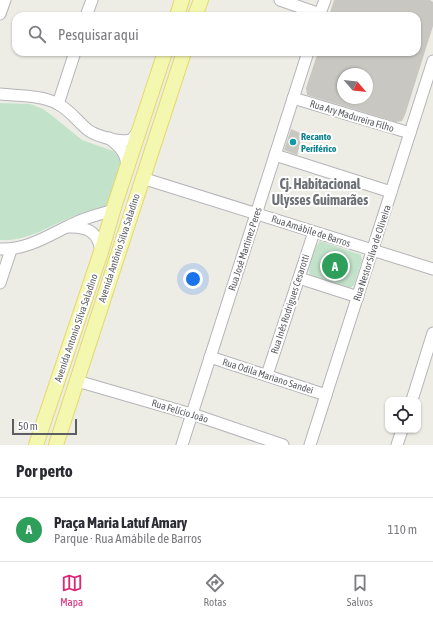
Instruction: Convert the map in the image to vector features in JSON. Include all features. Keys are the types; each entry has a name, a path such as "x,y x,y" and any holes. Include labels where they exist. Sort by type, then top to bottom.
{"main road":[{"path":"178,12 182,0"},
{"path":"196,12 201,0"},
{"name":"Avenida Antônio Silva Saladino","path":"114,210 164,56"},
{"name":"Avenida Antônio Silva Saladino","path":"56,445 183,56"},
{"name":"Avenida Antonio Silva Saladino","path":"36,445 114,210"},
{"path":"77,381 73,378 71,364 88,290"}],"street":[{"path":"0,14 5,0"},
{"path":"88,12 92,0"},
{"path":"280,0 312,12"},
{"path":"321,12 325,0"},
{"path":"58,104 74,56"},
{"name":"Rua José Martinez Peres","path":"182,445 307,56"},
{"name":"Rua Nestor Silva de Oliveira","path":"310,445 433,61"},
{"path":"0,94 44,98 69,111 90,131 108,138 129,140 133,138 139,130"},
{"name":"Rua Ary Madureira Filho","path":"293,98 410,133"},
{"path":"108,138 121,149 127,161 127,168"},
{"path":"275,155 391,192"},
{"name":"Rua Amábile de Barros","path":"142,178 433,269"},
{"path":"0,283 6,249 21,247 42,240 75,222 114,210"},
{"path":"67,227 84,228 96,236 100,244 101,252"},
{"name":"Rua Inês Rodrigues Cesarotti","path":"267,375 314,232"},
{"path":"299,278 358,297"},
{"path":"413,397 433,333"},
{"name":"Rua Odila Mariano Sandei","path":"210,357 326,395"},
{"name":"Rua Felício João","path":"77,381 198,416 283,445"},
{"path":"397,445 401,433"}],"green space":[{"path":"0,103 30,104 43,109 82,140 113,151 118,156 121,164 110,206 81,213 40,232 10,240 0,240"},
{"path":"320,241 361,255 362,260 354,285 350,288 310,275 309,267 315,248"}],"building":[{"path":"334,0 430,0 433,2 433,26 402,121 396,122 307,95 306,88 317,56 421,56 421,12 330,12"},
{"name":"Recanto Periférico","path":"291,129 303,134 297,155 284,150"}],"place":[{"name":"Recanto Periférico","path":"293,142"},
{"name":"Praça Maria Latuf Amary","path":"335,266"}],"district":[{"name":"Cj. Habitacional Ulysses Guimarães","path":"320,192"}]}
